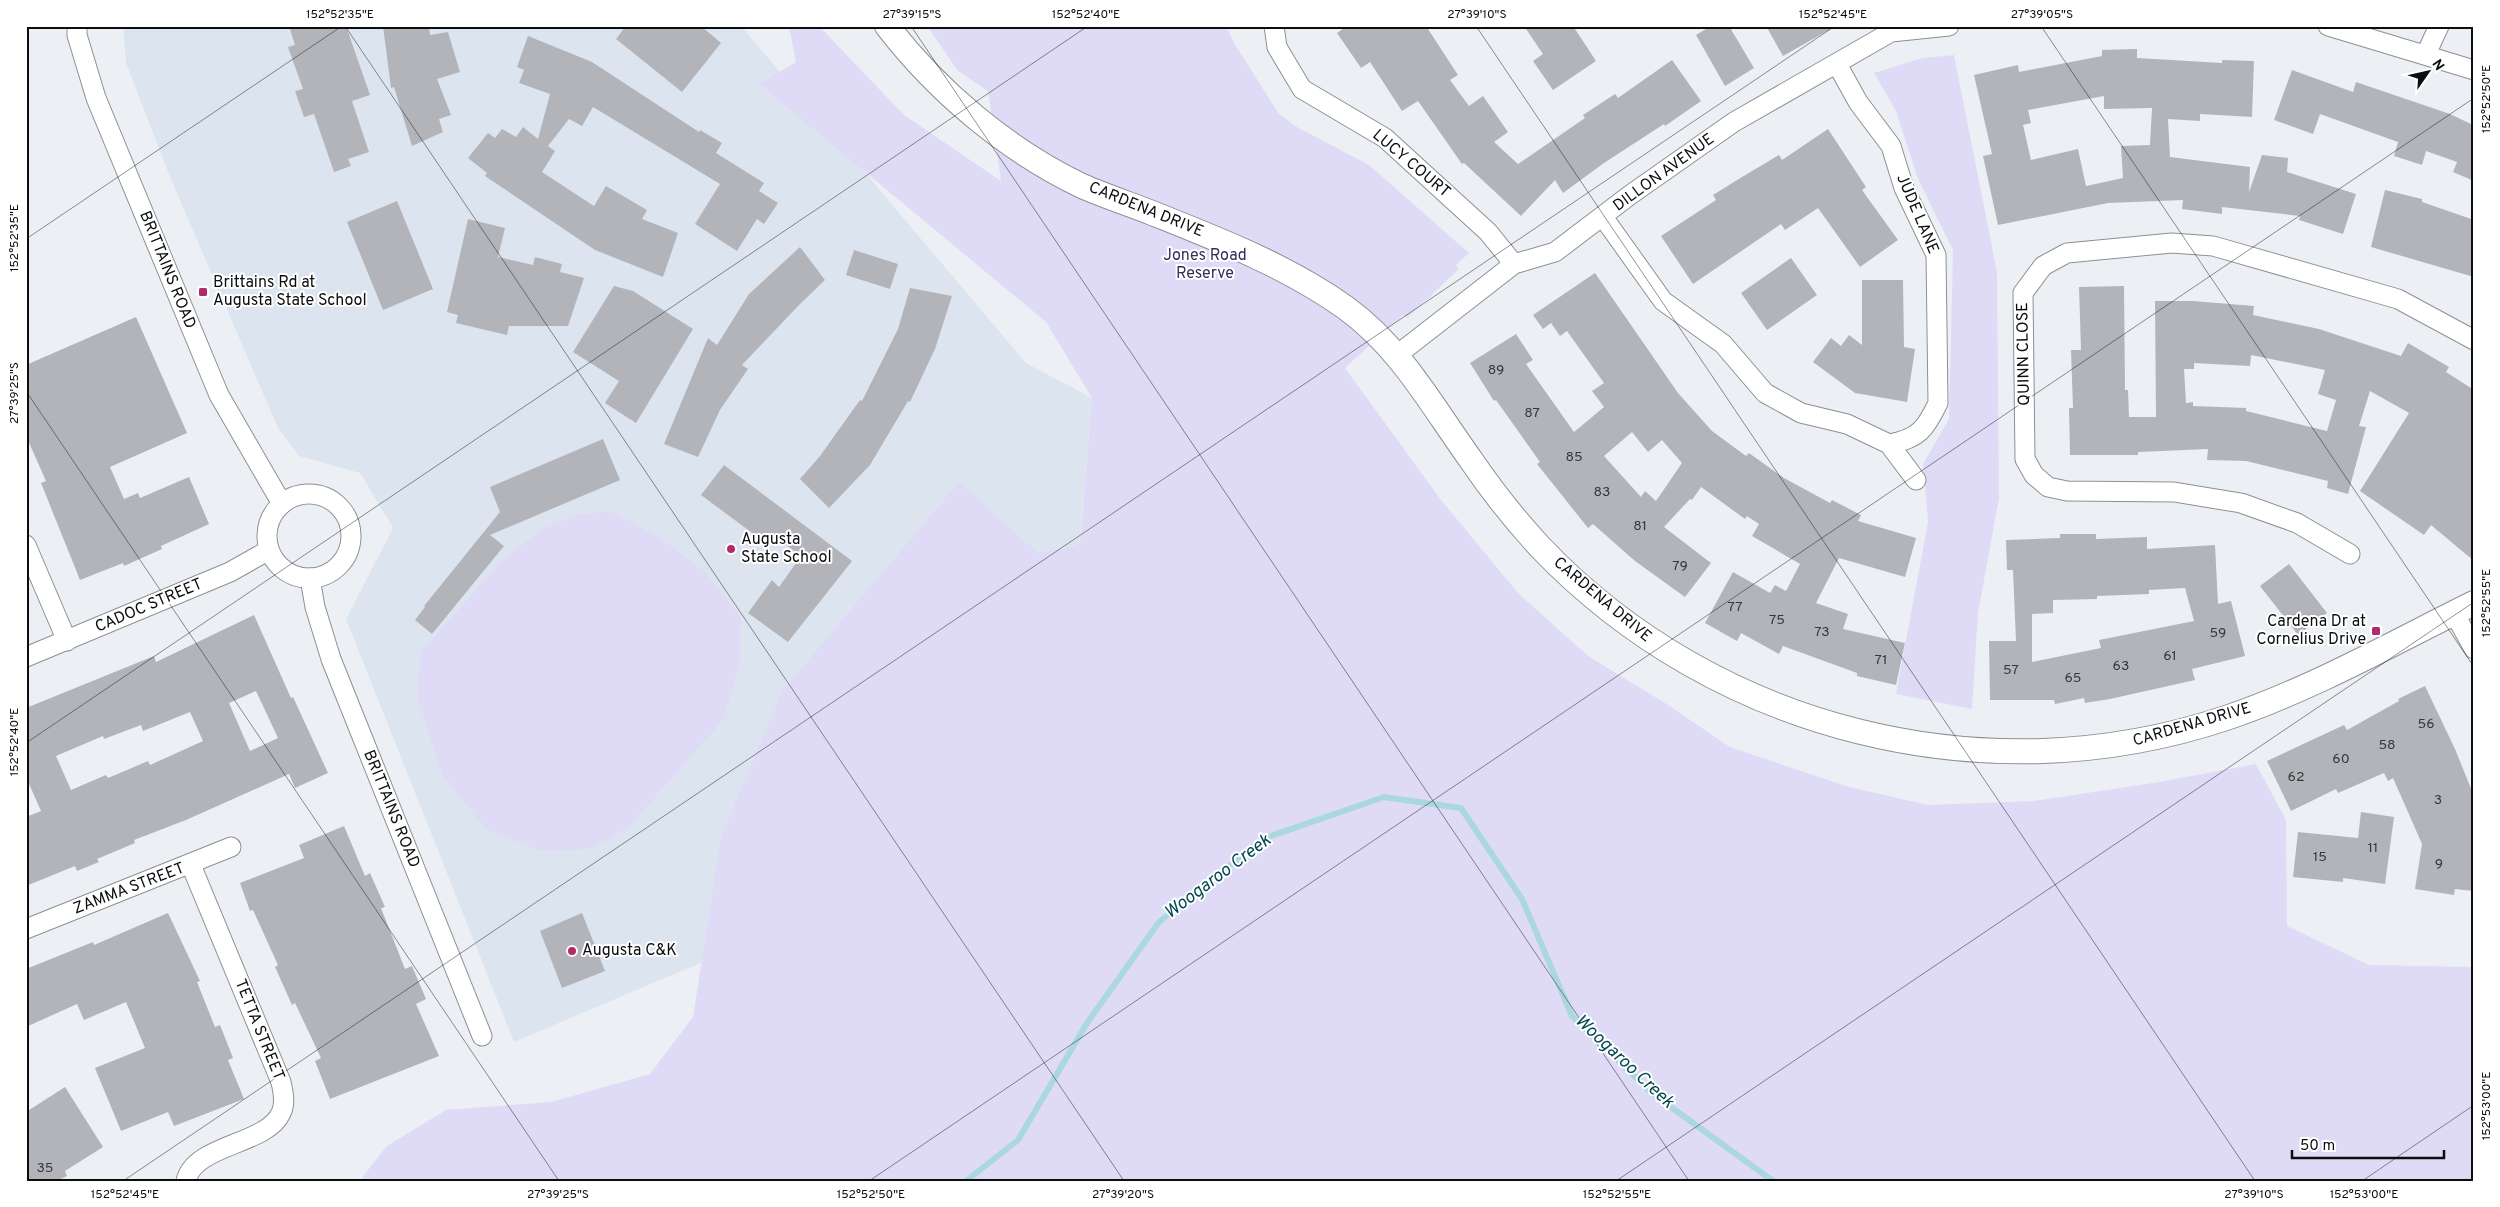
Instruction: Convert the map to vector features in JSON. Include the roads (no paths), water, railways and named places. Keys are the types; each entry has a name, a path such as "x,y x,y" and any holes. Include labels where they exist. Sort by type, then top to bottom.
{"street":[{"name":"BRITTAINS ROAD","path":"77,26 77,35 96,98 219,395 282,504"},
{"name":"CARDENA DRIVE","path":"887,26 918,64 1014,146 1084,187 1214,237 1266,260 1307,282 1354,314 1397,355 1426,391 1470,459 1508,510 1541,548 1597,600 1656,644 1710,677 1763,702 1842,727 1895,740 1958,749 2006,752 2062,751 2126,744 2213,722 2263,705 2464,608"},
{"name":"LUCY COURT","path":"1274,26 1277,47 1302,89 1385,138 1488,232 1514,264"},
{"name":"DILLON AVENUE","path":"1397,355 1514,264 1555,252 1734,122 1836,64 1889,29 1949,26"},
{"path":"2328,26 2426,54 2473,70"},
{"path":"2426,54 2439,26"},
{"name":"JUDE LANE","path":"1836,64 1858,102 1891,146 1904,188 1936,255 1938,403 1930,419 1919,434 1906,441 1889,444"},
{"path":"1603,217 1663,301 1723,344 1765,394 1801,414 1847,424 1889,444 1916,480"},
{"name":"QUINN CLOSE","path":"2350,554 2297,523 2241,503 2174,492 2066,492 2048,487 2034,475 2025,459 2023,293 2043,266 2067,253 2172,243 2213,246 2398,299 2474,340"},
{"path":"318,495 330,500 340,508 347,519 350,532 347,554 332,571 310,578 290,574 274,560 269,550 268,525 274,513 282,504 299,496 318,495"},
{"path":"26,545 66,641"},
{"name":"CADOC STREET","path":"26,658 245,565 269,550"},
{"name":"BRITTAINS ROAD","path":"310,578 315,607 331,659 482,1036"},
{"path":"2464,608 2474,649"},
{"name":"ZAMMA STREET","path":"26,929 231,847"},
{"name":"TETTA STREET","path":"186,1181 187,1174 199,1160 262,1131 273,1122 281,1113 284,1098 281,1082 191,864"}],"waterway":[{"name":"Woogaroo Creek","path":"966,1181 1018,1140 1087,1023 1159,922 1265,838 1384,797 1461,808 1522,899 1572,1016 1653,1094 1773,1181"}],"place":[{"name":"Brittains Rd at Augusta State School","path":"203,292"},
{"name":"Augusta State School","path":"731,549"},
{"name":"Cardena Dr at Cornelius Drive","path":"2376,631"},
{"name":"Augusta C&K","path":"572,951"}],"park label":[{"name":"Jones Road Reserve","path":"1205,265"}]}
